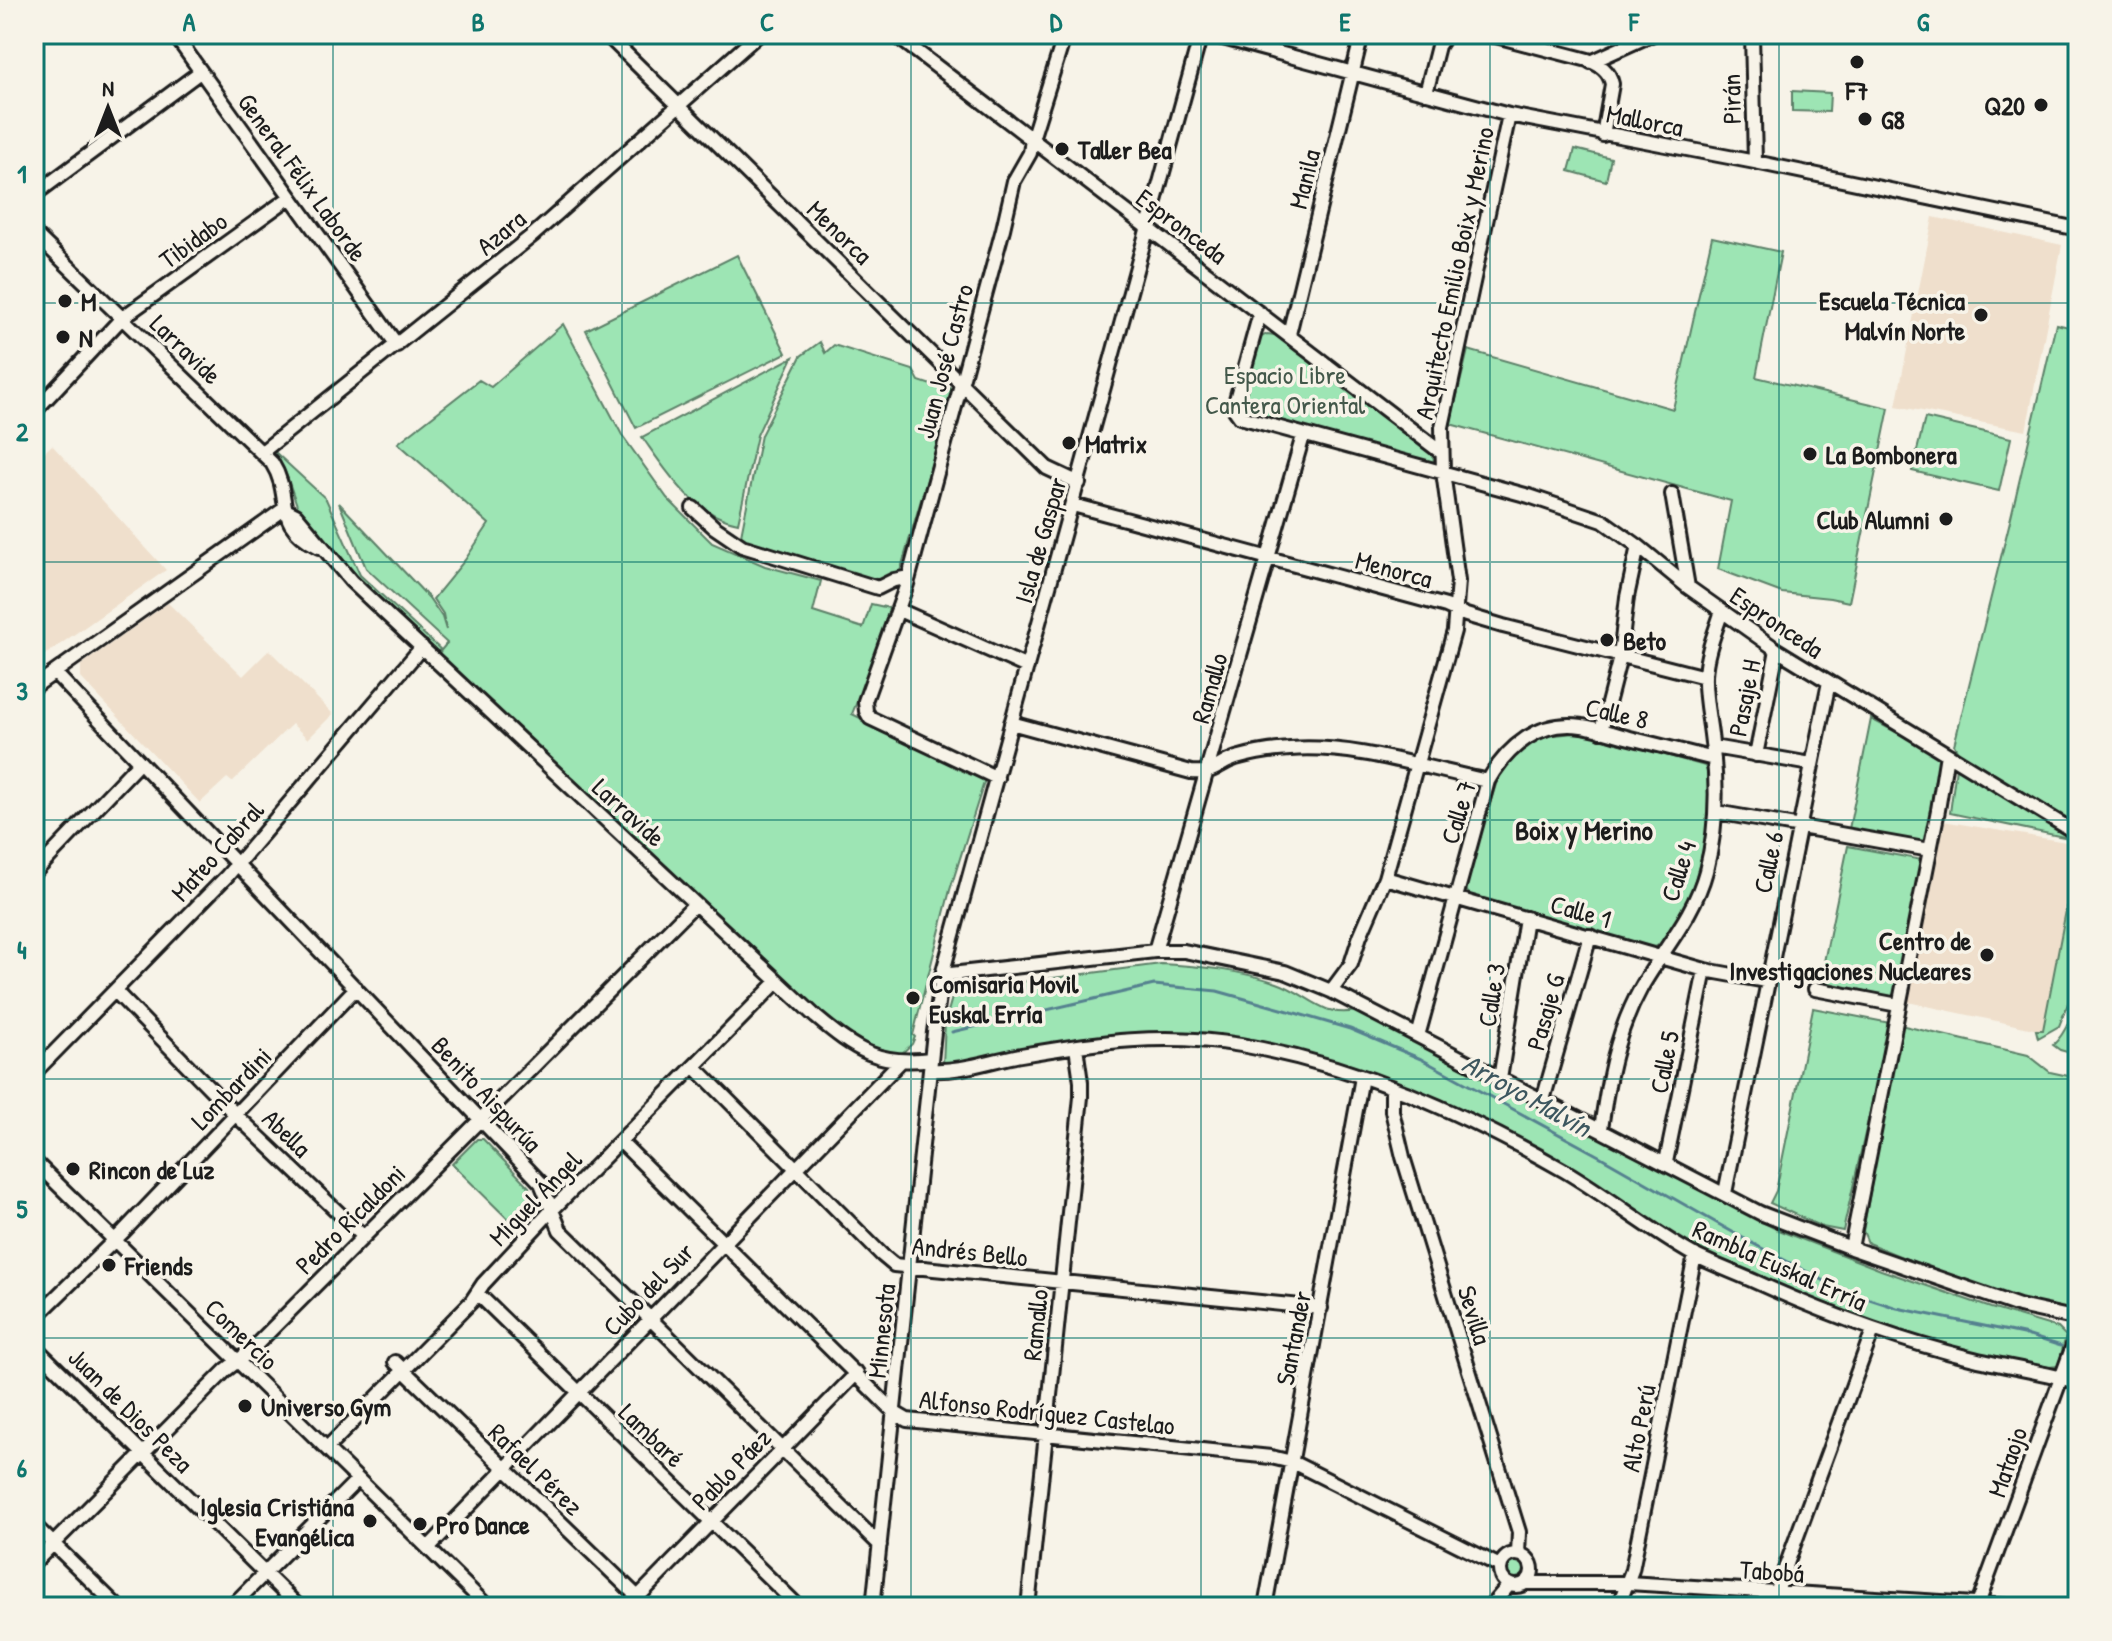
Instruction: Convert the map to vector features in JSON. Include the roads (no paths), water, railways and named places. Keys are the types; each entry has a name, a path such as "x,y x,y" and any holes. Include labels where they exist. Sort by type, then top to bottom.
{"street":[{"name":"General Félix Laborde","path":"174,34 397,345"},
{"name":"Menorca","path":"606,34 1047,468 1079,483"},
{"name":"Azara","path":"262,452 533,235 759,34"},
{"name":"Espronceda","path":"894,34 1442,453"},
{"name":"Juan José Castro","path":"997,778 870,718 865,701 909,577 1014,181 1030,153 1065,34"},
{"name":"Isla de Gaspar","path":"931,1064 942,975 1201,34"},
{"name":"Mallorca","path":"1208,34 1509,115 2078,229"},
{"name":"Manila","path":"1289,334 1362,34"},
{"path":"1426,93 1438,46 1446,34"},
{"path":"1488,34 1591,62 1608,72 1612,84 1603,135"},
{"path":"1536,47 1541,34"},
{"path":"1591,62 1653,34"},
{"name":"Pirán","path":"1752,34 1755,162"},
{"path":"34,195 200,72"},
{"name":"Arquitecto Emilio Boix y Merino","path":"1331,991 1351,964 1385,878 1454,631 1457,611 1456,562 1443,472 1442,427 1509,115"},
{"name":"Tibidabo","path":"34,412 122,318 289,198"},
{"name":"Larravide","path":"34,233 262,452 278,472 284,509 294,528 315,546 322,548 351,581 777,982 842,1037 874,1055 900,1062 931,1064"},
{"name":"Espronceda","path":"1260,313 1235,403 1238,415 1246,420 1443,472 1603,521 1777,650 2078,834"},
{"name":"Ramallo","path":"1155,951 1303,436"},
{"path":"1672,494 1688,587"},
{"name":"Menorca","path":"1073,505 1620,657 1705,677"},
{"path":"693,508 721,533 753,551 878,588 909,577"},
{"path":"34,687 284,509"},
{"path":"1601,731 1620,657 1627,597 1638,546"},
{"path":"899,610 1027,667"},
{"name":"Calle 4","path":"1601,1129 1617,1042 1631,1008 1687,916 1705,874 1716,812 1705,677 1708,655 1722,611"},
{"name":"Mateo Cabral","path":"34,1073 238,865 422,647"},
{"name":"Pasaje H","path":"1756,755 1777,650"},
{"name":"Benito Aispurúa","path":"55,673 541,1183 560,1230 880,1545"},
{"name":"Calle 6","path":"1725,1193 1829,682"},
{"path":"1011,723 1191,772 1208,773 1234,759 1306,748 1347,750 1488,781"},
{"name":"Calle 8","path":"1514,745 1552,727 1581,725 1713,753 1756,755 1811,764"},
{"name":"Calle 7","path":"1418,1036 1488,781 1514,745"},
{"path":"1851,1248 1947,754"},
{"path":"34,873 139,763"},
{"path":"1716,812 1930,850"},
{"name":"Calle 1","path":"1385,878 1705,970 1766,981"},
{"name":"Pedro Ricaldoni","path":"34,1563 695,904"},
{"name":"Calle 3","path":"1500,1079 1526,918"},
{"name":"Pasaje G","path":"1543,1100 1590,936"},
{"name":"Rambla Euskal Erría","path":"942,975 1155,951 1184,951 1285,972 1331,991 1760,1213 2019,1306 2078,1319"},
{"name":"Calle 5","path":"1666,1162 1705,970"},
{"name":"Miguel Ángel","path":"327,1448 400,1366 477,1293 551,1211 777,982"},
{"name":"Lombardini","path":"34,1319 236,1115 356,988"},
{"path":"1815,989 1898,1005"},
{"name":"Abella","path":"115,991 236,1115 363,1236"},
{"name":"Rambla Euskal Erría","path":"931,1064 948,1070 1130,1039 1185,1038 1279,1053 1362,1077 1459,1113 1567,1172 1695,1255 1780,1293 1873,1330 1970,1358 2078,1382"},
{"name":"Ramallo","path":"1028,1607 1081,1097 1076,1047"},
{"name":"Cubo del Sur","path":"429,1547 900,1062"},
{"name":"Minnesota","path":"873,1607 931,1064"},
{"name":"Andrés Bello","path":"695,1067 891,1263 1321,1308"},
{"name":"Santander","path":"1265,1607 1362,1077"},
{"name":"Sevilla","path":"1392,1087 1392,1111 1403,1157 1519,1532 1518,1554"},
{"name":"Alfonso Rodríguez Castelao","path":"621,1142 895,1413 907,1420 1271,1457 1292,1462"},
{"name":"Comercio","path":"34,1161 429,1547 482,1605"},
{"name":"Alto Perú","path":"1618,1607 1628,1583 1695,1255"},
{"name":"Lambaré","path":"477,1293 799,1607"},
{"path":"1771,1607 1873,1330"},
{"name":"Mataojo","path":"1978,1605 2078,1332"},
{"name":"Juan de Dios Peza","path":"34,1346 299,1607"},
{"name":"Rafael Pérez","path":"400,1366 648,1607"},
{"name":"Pablo Páez","path":"638,1597 857,1373"},
{"path":"1292,1462 1500,1566"},
{"path":"231,1607 358,1479"},
{"path":"34,1525 118,1607"},
{"path":"1490,1607 1509,1585 1502,1579 1500,1566 1505,1558 1518,1554"},
{"name":"Tabobá","path":"1518,1554 1540,1572 1565,1582"},
{"path":"1526,1583 1532,1574 1530,1564"},
{"name":"Tabobá","path":"1509,1585 1628,1583 2024,1607"}],"waterway":[{"name":"Arroyo Malvín","path":"952,1032 1154,985 1217,991 1285,1010 1350,1029 1421,1059 1842,1290 1897,1308 2023,1334 2061,1346"}],"place":[{"name":"F7","path":"1857,62"},
{"name":"Q20","path":"2041,105"},
{"name":"G8","path":"1865,119"},
{"name":"Taller Bea","path":"1062,149"},
{"name":"M","path":"65,301"},
{"name":"Escuela Técnica Malvín Norte","path":"1981,315"},
{"name":"N","path":"63,337"},
{"name":"Matrix","path":"1069,443"},
{"name":"La Bombonera","path":"1810,454"},
{"name":"Club Alumni","path":"1946,519"},
{"name":"Beto","path":"1607,640"},
{"name":"Centro de Investigaciones Nucleares","path":"1987,955"},
{"name":"Comisaria Movil Euskal Erría","path":"913,998"},
{"name":"Rincon de Luz","path":"73,1169"},
{"name":"Friends","path":"109,1265"},
{"name":"Universo Gym","path":"245,1406"},
{"name":"Iglesia Cristiána Evangélica","path":"370,1521"},
{"name":"Pro Dance","path":"420,1524"}],"district":[{"name":"Boix y Merino","path":"1584,830"}],"park label":[{"name":"Espacio Libre Cantera Oriental","path":"1285,389"}]}
